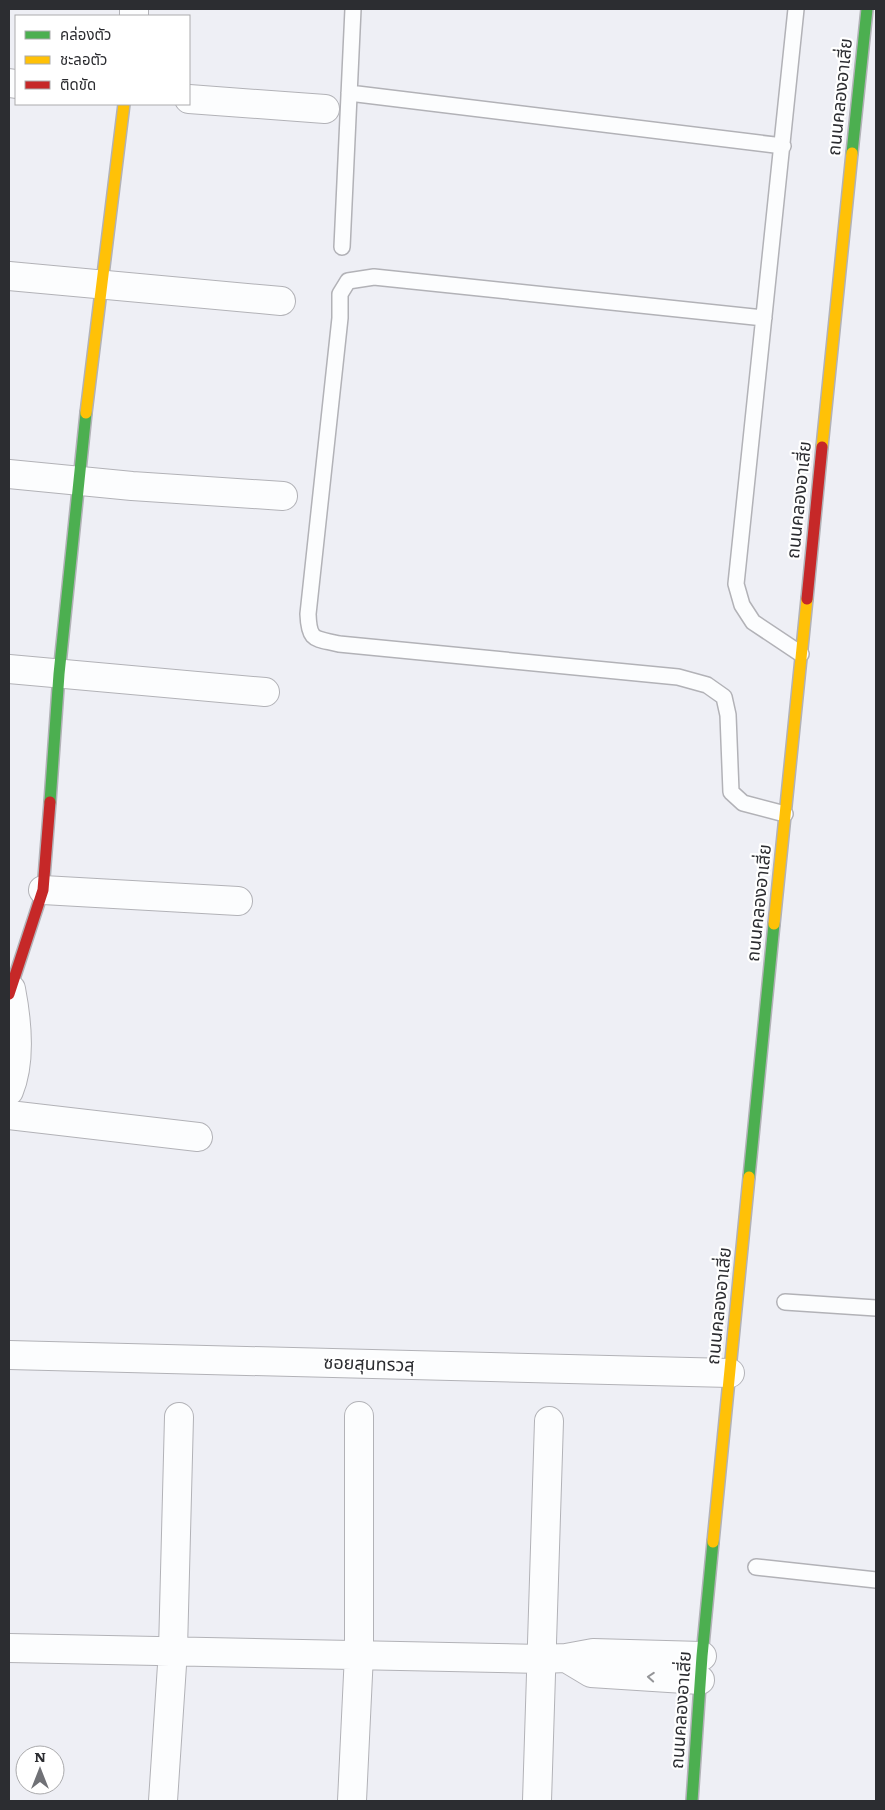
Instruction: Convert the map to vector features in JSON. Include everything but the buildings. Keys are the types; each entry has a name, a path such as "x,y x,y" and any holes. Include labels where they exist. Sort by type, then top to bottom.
{"street":[{"name":"ถนนคลองอาเสี่ย","path":"692,1801 701,1668 867,9"},
{"path":"190,99 324,110"},
{"path":"9,1091 15,1063 17,1026 10,992 43,890 59,674 78,480 124,105"},
{"path":"9,276 281,301"},
{"path":"9,474 132,486 283,496"},
{"path":"9,669 265,692"},
{"path":"43,890 238,901"},
{"path":"9,1114 198,1137"},
{"name":"ซอยสุนทรวสุ","path":"9,1355 730,1373"},
{"path":"352,1801 359,1654 359,1416"},
{"path":"163,1801 172,1650 179,1417"},
{"path":"536,1801 554,1658 549,1422"},
{"path":"9,1648 554,1658 591,1673 701,1668"}],"lane":[{"path":"342,247 353,9"},
{"path":"796,9 736,584 742,605 753,622 801,654"},
{"path":"349,93 783,146"},
{"path":"764,318 374,277 348,281 340,294 340,318 308,614 309,630 314,638 339,644 678,677 707,685 724,697 728,714 731,792 744,803 785,814"},
{"path":"785,1302 876,1308"},
{"path":"756,1567 876,1580"}],"traffic: fast":[{"path":"852,153 867,9"},
{"path":"50,802 59,674 86,413"},
{"path":"749,1177 774,924"},
{"path":"692,1801 702,1656 713,1542"}],"traffic: slow":[{"path":"86,413 124,105"},
{"path":"822,447 852,153"},
{"path":"774,924 807,599"},
{"path":"713,1542 749,1177"}],"traffic: jam":[{"path":"807,599 822,447"},
{"path":"9,994 43,890 50,802"}]}
